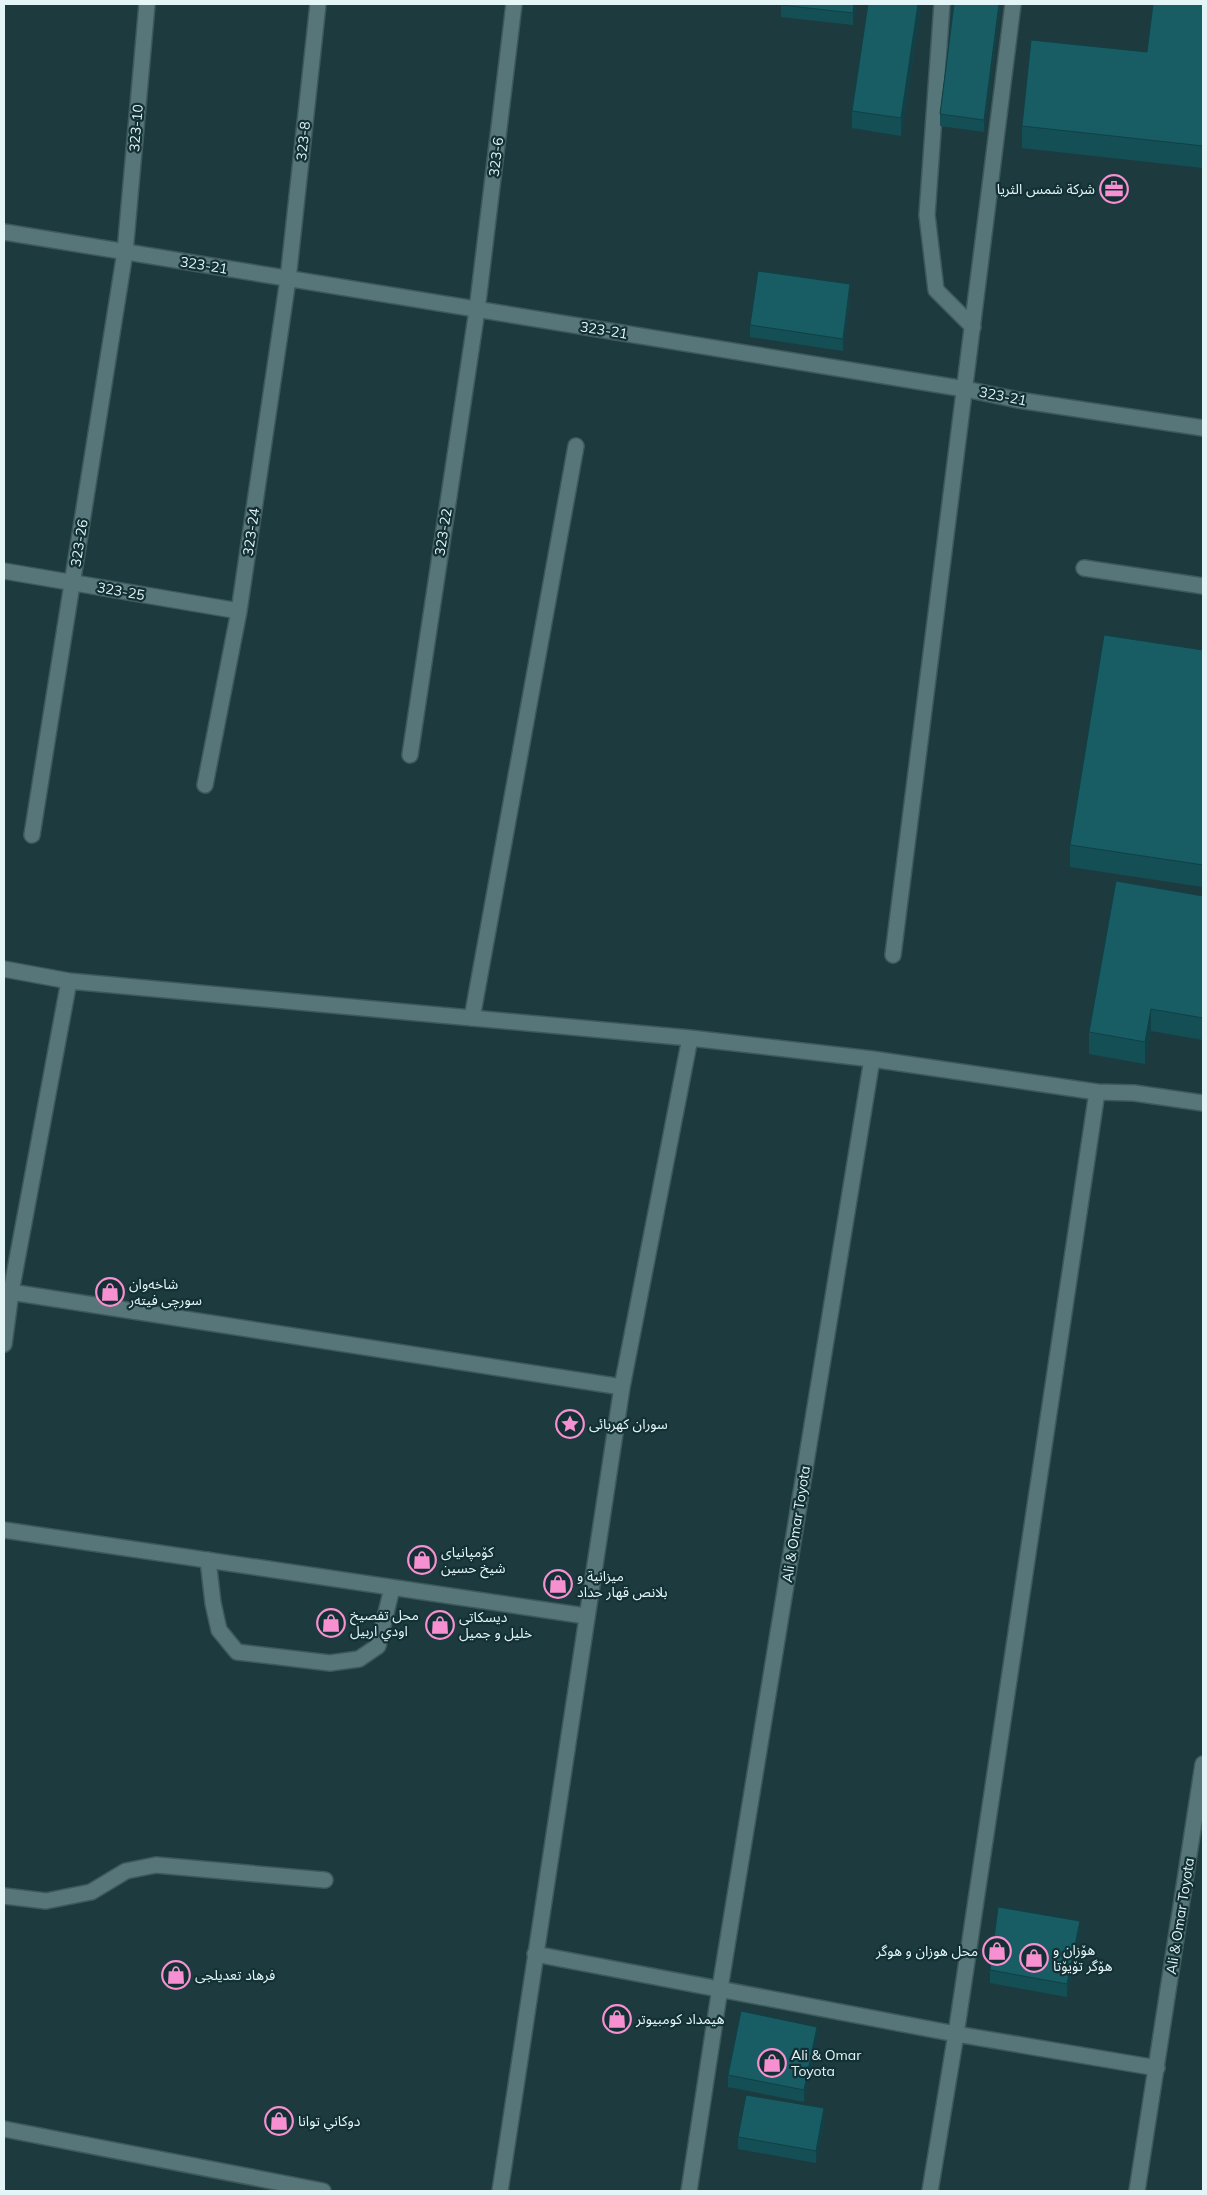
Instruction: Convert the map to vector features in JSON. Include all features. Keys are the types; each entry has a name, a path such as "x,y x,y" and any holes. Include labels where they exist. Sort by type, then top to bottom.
{"street":[{"name":"323-10","path":"125,252 147,4"},
{"name":"323-8","path":"288,279 318,4"},
{"name":"323-6","path":"477,310 514,4"},
{"path":"942,4 927,215 936,290 973,327"},
{"path":"893,955 1013,4"},
{"name":"323-21","path":"4,232 965,389 1018,400 1203,428"},
{"name":"323-26","path":"32,835 125,252"},
{"name":"323-24","path":"205,785 239,612 288,279"},
{"name":"323-22","path":"410,755 477,310"},
{"path":"472,1018 576,446"},
{"path":"1084,568 1203,586"},
{"name":"323-25","path":"4,571 239,612"},
{"path":"4,969 69,980 690,1038 872,1059 1098,1092 1134,1093 1203,1103"},
{"path":"4,1344 7,1292 69,980"},
{"path":"500,2191 534,1954 622,1386 690,1038"},
{"name":"Ali & Omar Toyota","path":"689,2191 720,1988 872,1059"},
{"path":"930,2191 956,2034 1098,1092"},
{"path":"7,1292 622,1386"},
{"path":"4,1530 586,1616"},
{"path":"208,1560 213,1603 219,1630 238,1652 330,1663 359,1659 378,1646 392,1588"},
{"name":"Ali & Omar Toyota","path":"1137,2191 1203,1764"},
{"path":"4,1896 46,1901 91,1892 126,1870 156,1865 325,1880"},
{"path":"534,1954 956,2034 1157,2068"},
{"path":"4,2129 323,2191"}],"building":[{"path":"781,4 854,4 853,13"},
{"path":"868,4 918,4 901,118 852,111"},
{"path":"954,4 999,4 984,120 940,114"},
{"path":"1153,4 1203,4 1203,146 1022,126 1031,40 1147,52"},
{"path":"758,271 850,284 843,339 750,325"},
{"path":"1104,635 1203,650 1203,865 1070,845"},
{"path":"1116,881 1203,896 1203,1018 1151,1009 1145,1042 1089,1032"},
{"name":"هۆزان و هۆگر تۆیۆتا","path":"998,1907 1080,1921 1067,1984 990,1970"},
{"name":"Ali & Omar Toyota","path":"741,2011 817,2027 804,2090 728,2075"},
{"path":"746,2095 824,2108 816,2151 738,2137"}],"place":[{"name":"شركة شمس الثريا","path":"1114,189"},
{"name":"شاخەوان سورچی فیتەر","path":"110,1292"},
{"name":"سوران کهربائی","path":"570,1424"},
{"name":"کۆمپانیای شیخ حسین","path":"422,1560"},
{"name":"ميزانية و بلانص قهار حداد","path":"558,1584"},
{"name":"محل تفصيخ اودي اربيل","path":"331,1623"},
{"name":"دیسکاتی خلیل و جمیل","path":"440,1625"},
{"name":"محل هوزان و هوگر","path":"997,1951"},
{"name":"هۆزان و هۆگر تۆیۆتا","path":"1034,1958"},
{"name":"فرهاد تعدیلجی","path":"176,1975"},
{"name":"هيمداد كومبيوتر","path":"617,2019"},
{"name":"Ali & Omar Toyota","path":"772,2063"},
{"name":"دوکاني توانا","path":"279,2121"}]}
